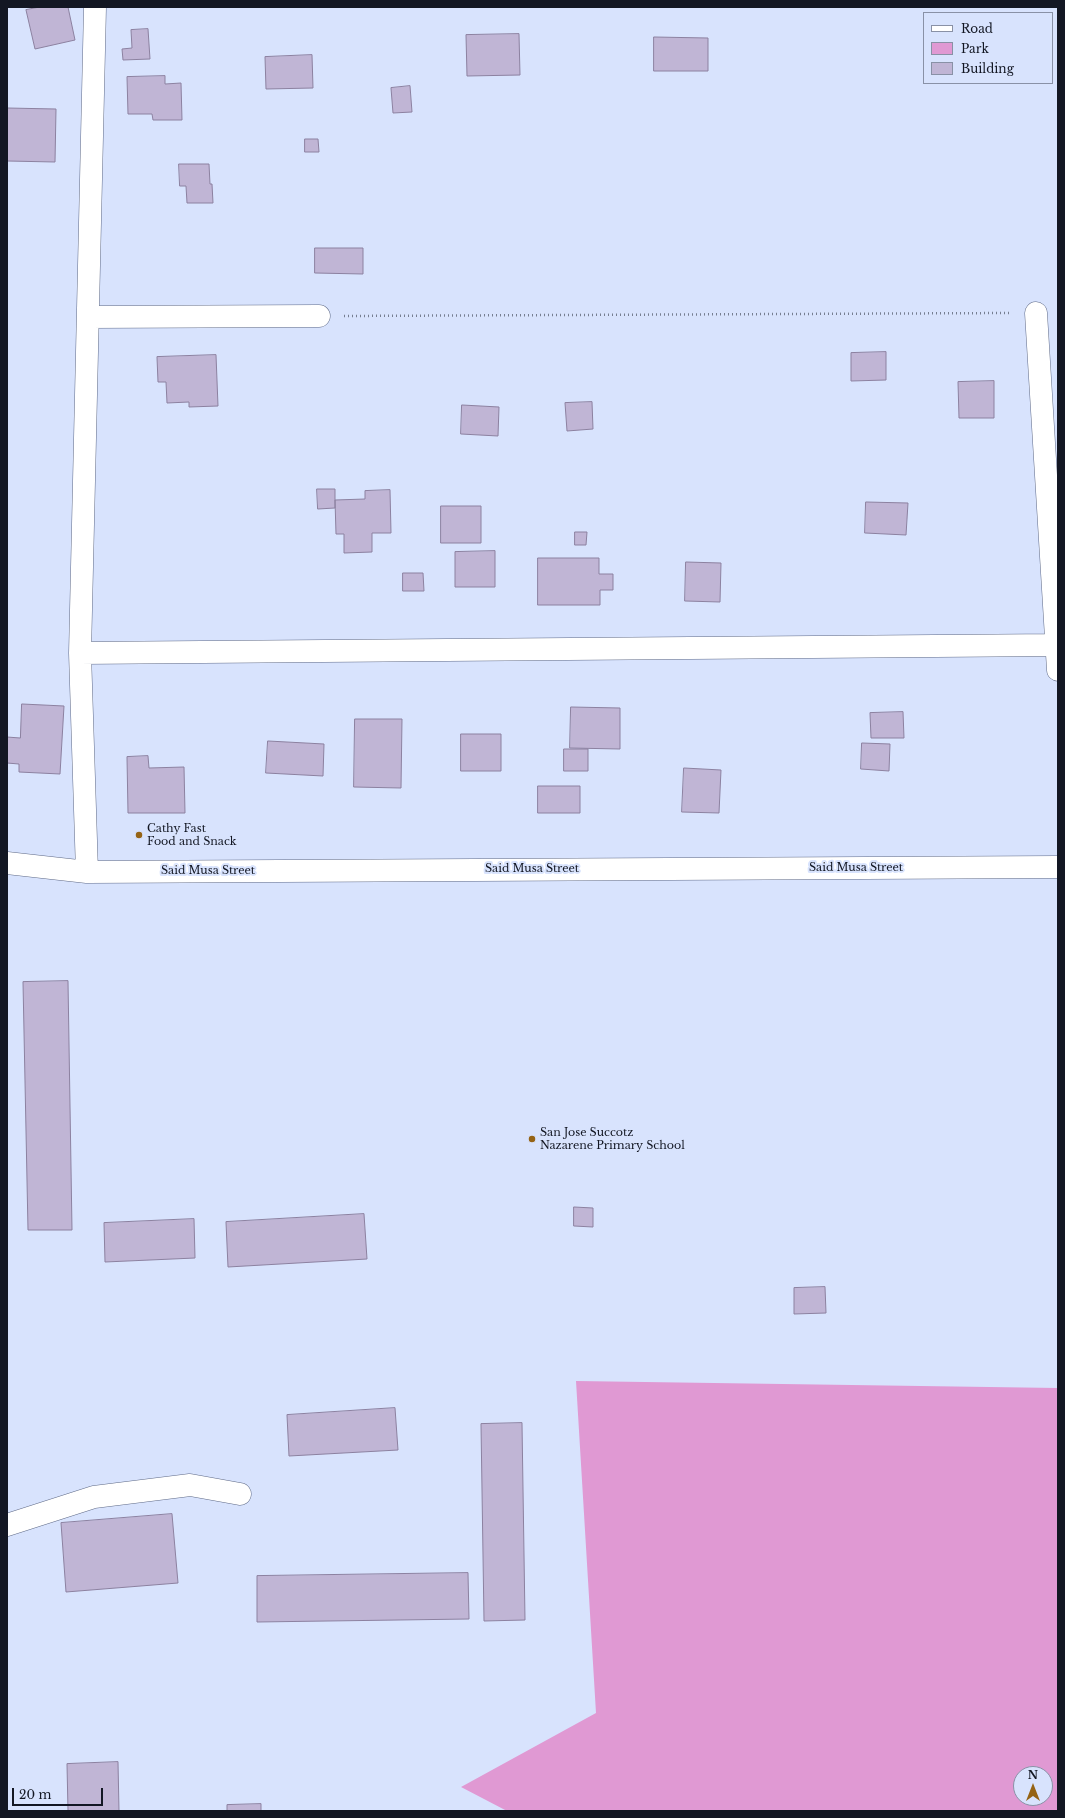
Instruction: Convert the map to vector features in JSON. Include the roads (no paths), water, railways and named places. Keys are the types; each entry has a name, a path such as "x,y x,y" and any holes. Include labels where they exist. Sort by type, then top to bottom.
{"street":[{"path":"87,872 80,653 95,7"},
{"path":"1036,313 1058,670"},
{"path":"88,317 318,316"},
{"path":"80,653 1056,645"},
{"name":"Said Musa Street","path":"7,863 87,872 1058,867"},
{"path":"7,1526 94,1497 190,1484 240,1494"}],"place":[{"name":"Cathy Fast Food and Snack","path":"139,835"},
{"name":"San Jose Succotz Nazarene Primary School","path":"532,1139"}]}
